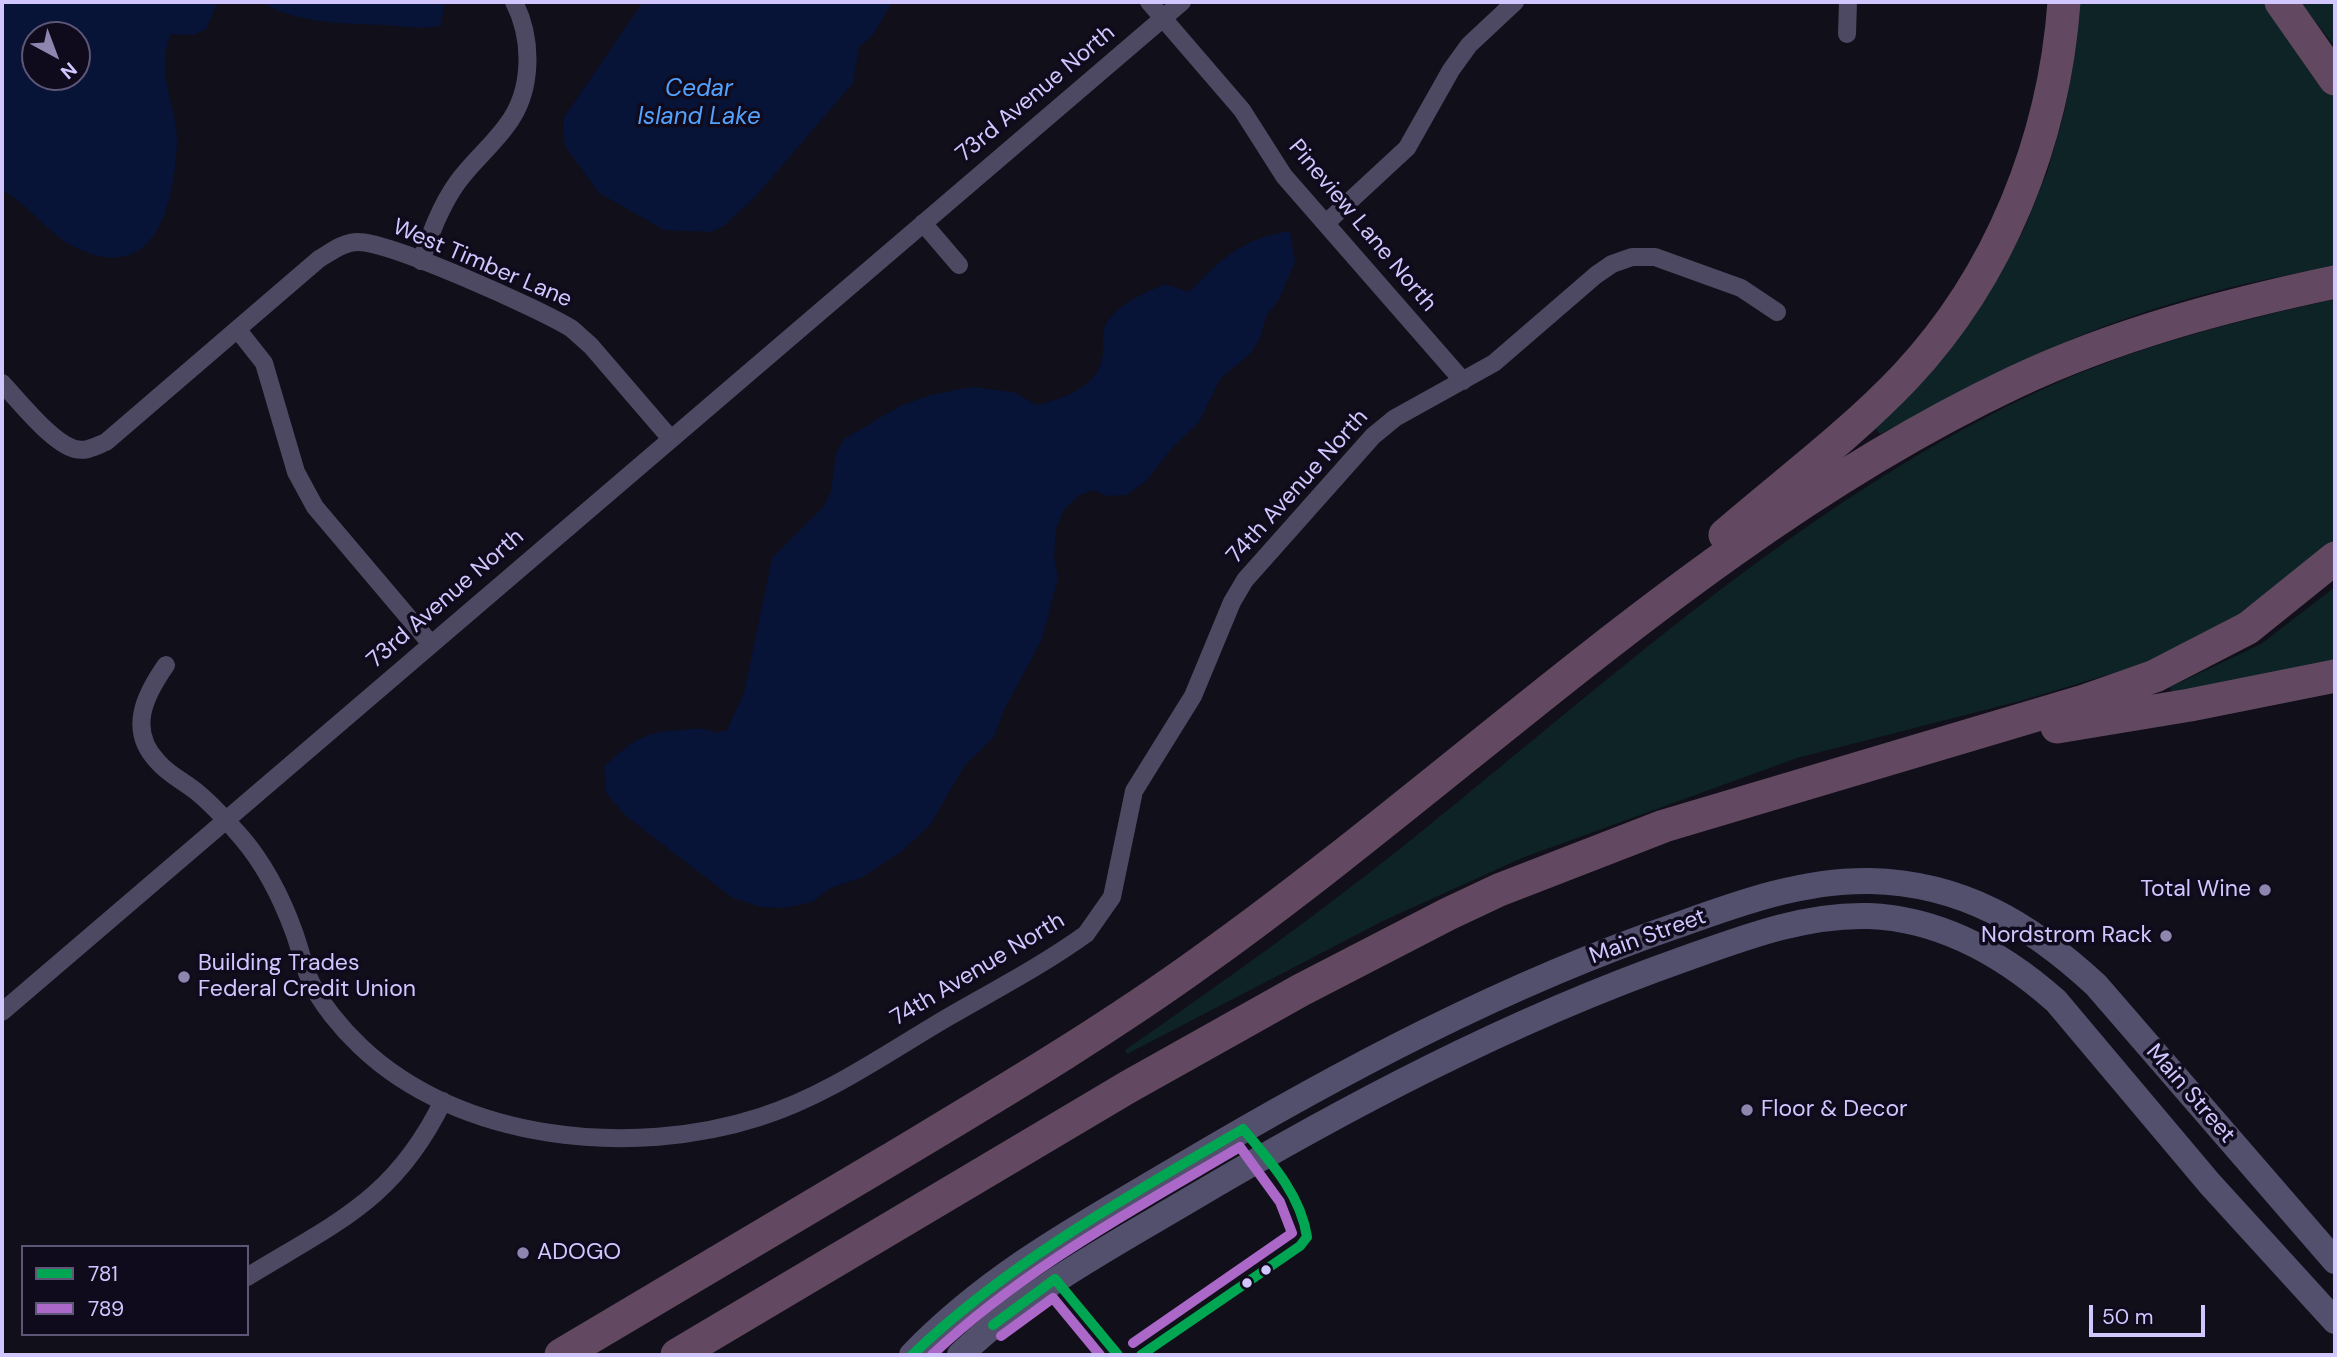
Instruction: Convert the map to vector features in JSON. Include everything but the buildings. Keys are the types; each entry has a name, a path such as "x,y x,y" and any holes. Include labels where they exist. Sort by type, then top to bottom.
{"highway":[{"path":"1525,711 1874,408 1948,325 1993,253 2020,195 2051,92 2059,54 2064,2"},
{"path":"2281,2 2335,79"},
{"path":"561,1355 989,1100 1121,1016 1312,880 1616,638 1780,519 1882,452 2019,380 2125,337 2234,304 2335,282"},
{"path":"677,1355 1128,1087 1375,950 1499,890 1664,826 2084,701 2155,676 2248,628 2335,558"},
{"path":"1765,796 2062,726 2190,705 2335,676"}],"street":[{"path":"421,261 449,196 467,170 509,123 520,101 527,58 526,33 514,2"},
{"name":"Pineview Lane North","path":"1149,2 1225,88 1242,110 1269,156 1463,381"},
{"name":"73rd Avenue North","path":"2,1012 1182,2"},
{"path":"1326,223 1407,148 1451,70 1469,45 1515,2"},
{"path":"1847,34 1849,2"},
{"path":"923,223 959,265"},
{"name":"West Timber Lane","path":"2,383 61,443 76,449 89,449 106,442 319,259 350,243 366,242 421,261 572,329 591,346 671,439"},
{"name":"74th Avenue North","path":"166,666 147,692 141,724 145,744 155,760 203,797 252,850 294,931 311,982 342,1027 392,1072 443,1101 495,1120 545,1132 596,1139 653,1138 705,1131 760,1117 825,1091 1067,948 1086,934 1112,897 1134,791 1193,695 1232,602 1245,580 1373,436 1395,418 1494,363 1596,275 1632,257 1655,257 1741,288 1777,313"},
{"path":"237,330 264,363 296,472 314,507 431,644"},
{"name":"Main Street","path":"912,1355 979,1292 1036,1251 1243,1129 1397,1046 1605,951 1768,895 1840,881 1873,881 1943,892 2012,919 2057,949 2096,985 2335,1261"},
{"name":"Main Street","path":"960,1355 1005,1315 1055,1279 1364,1100 1486,1040 1621,981 1767,931 1837,916 1904,920 1938,928 2000,957 2029,977 2056,1001 2210,1184 2335,1321"},
{"path":"248,1275 377,1195 417,1148 443,1101"}],"green space":[{"path":"2080,2 2267,2 2335,94 2335,267 2241,285 2178,302 2087,333 1982,381 1880,434 1874,427 1993,285 2023,231 2048,170 2065,109"},
{"path":"2300,2 2335,2 2335,47"},
{"path":"2335,299 2335,541 2269,596 2212,633 2150,662 2024,700 1797,758 1522,858 1385,920 1127,1054 1125,1050 1276,943 1386,860 1723,588 1882,477 1965,428 2087,370 2192,335"},
{"path":"2335,587 2335,664 2173,694 2170,687 2261,644"}],"water":[{"path":"2,2 218,2 206,29 194,35 171,34 166,49 166,77 176,130 175,166 166,211 157,230 145,245 129,255 108,257 83,251 61,239 2,190"},
{"path":"260,2 443,2 444,10 440,26 418,28 311,20"},
{"name":"Cedar Island Lake","path":"643,2 892,2 873,35 859,47 853,83 756,196 724,226 711,232 664,230 599,193 567,149 563,139 564,117"},
{"path":"1290,231 1295,262 1279,299 1266,317 1260,338 1251,353 1220,379 1199,422 1172,448 1146,481 1127,495 1107,496 1093,490 1080,495 1064,509 1056,529 1054,557 1058,578 1042,639 1003,712 994,737 965,765 930,825 902,851 863,877 831,888 812,902 785,908 761,907 731,897 626,816 606,793 604,767 639,739 658,733 699,728 715,733 727,730 744,693 772,558 822,508 831,492 836,453 844,439 900,406 931,395 971,387 1013,392 1037,405 1069,394 1096,374 1101,364 1104,329 1110,318 1124,305 1166,284 1189,292 1212,269 1245,245"}],"transit line":[{"name":"781","path":"912,1355 950,1321 1029,1260 1113,1206 1243,1129 1283,1179 1298,1207 1307,1237 1300,1246 1141,1355"},
{"name":"789","path":"932,1355 1003,1295 1041,1268 1240,1147 1280,1202 1292,1233 1133,1343"},
{"name":"781","path":"993,1325 1055,1279 1118,1355"},
{"name":"789","path":"1001,1336 1053,1298 1100,1355"}],"place":[{"name":"Total Wine","path":"2265,890"},
{"name":"Nordstrom Rack","path":"2166,936"},
{"name":"Building Trades Federal Credit Union","path":"184,977"},
{"name":"Floor & Decor","path":"1747,1110"},
{"name":"ADOGO","path":"523,1253"}]}
